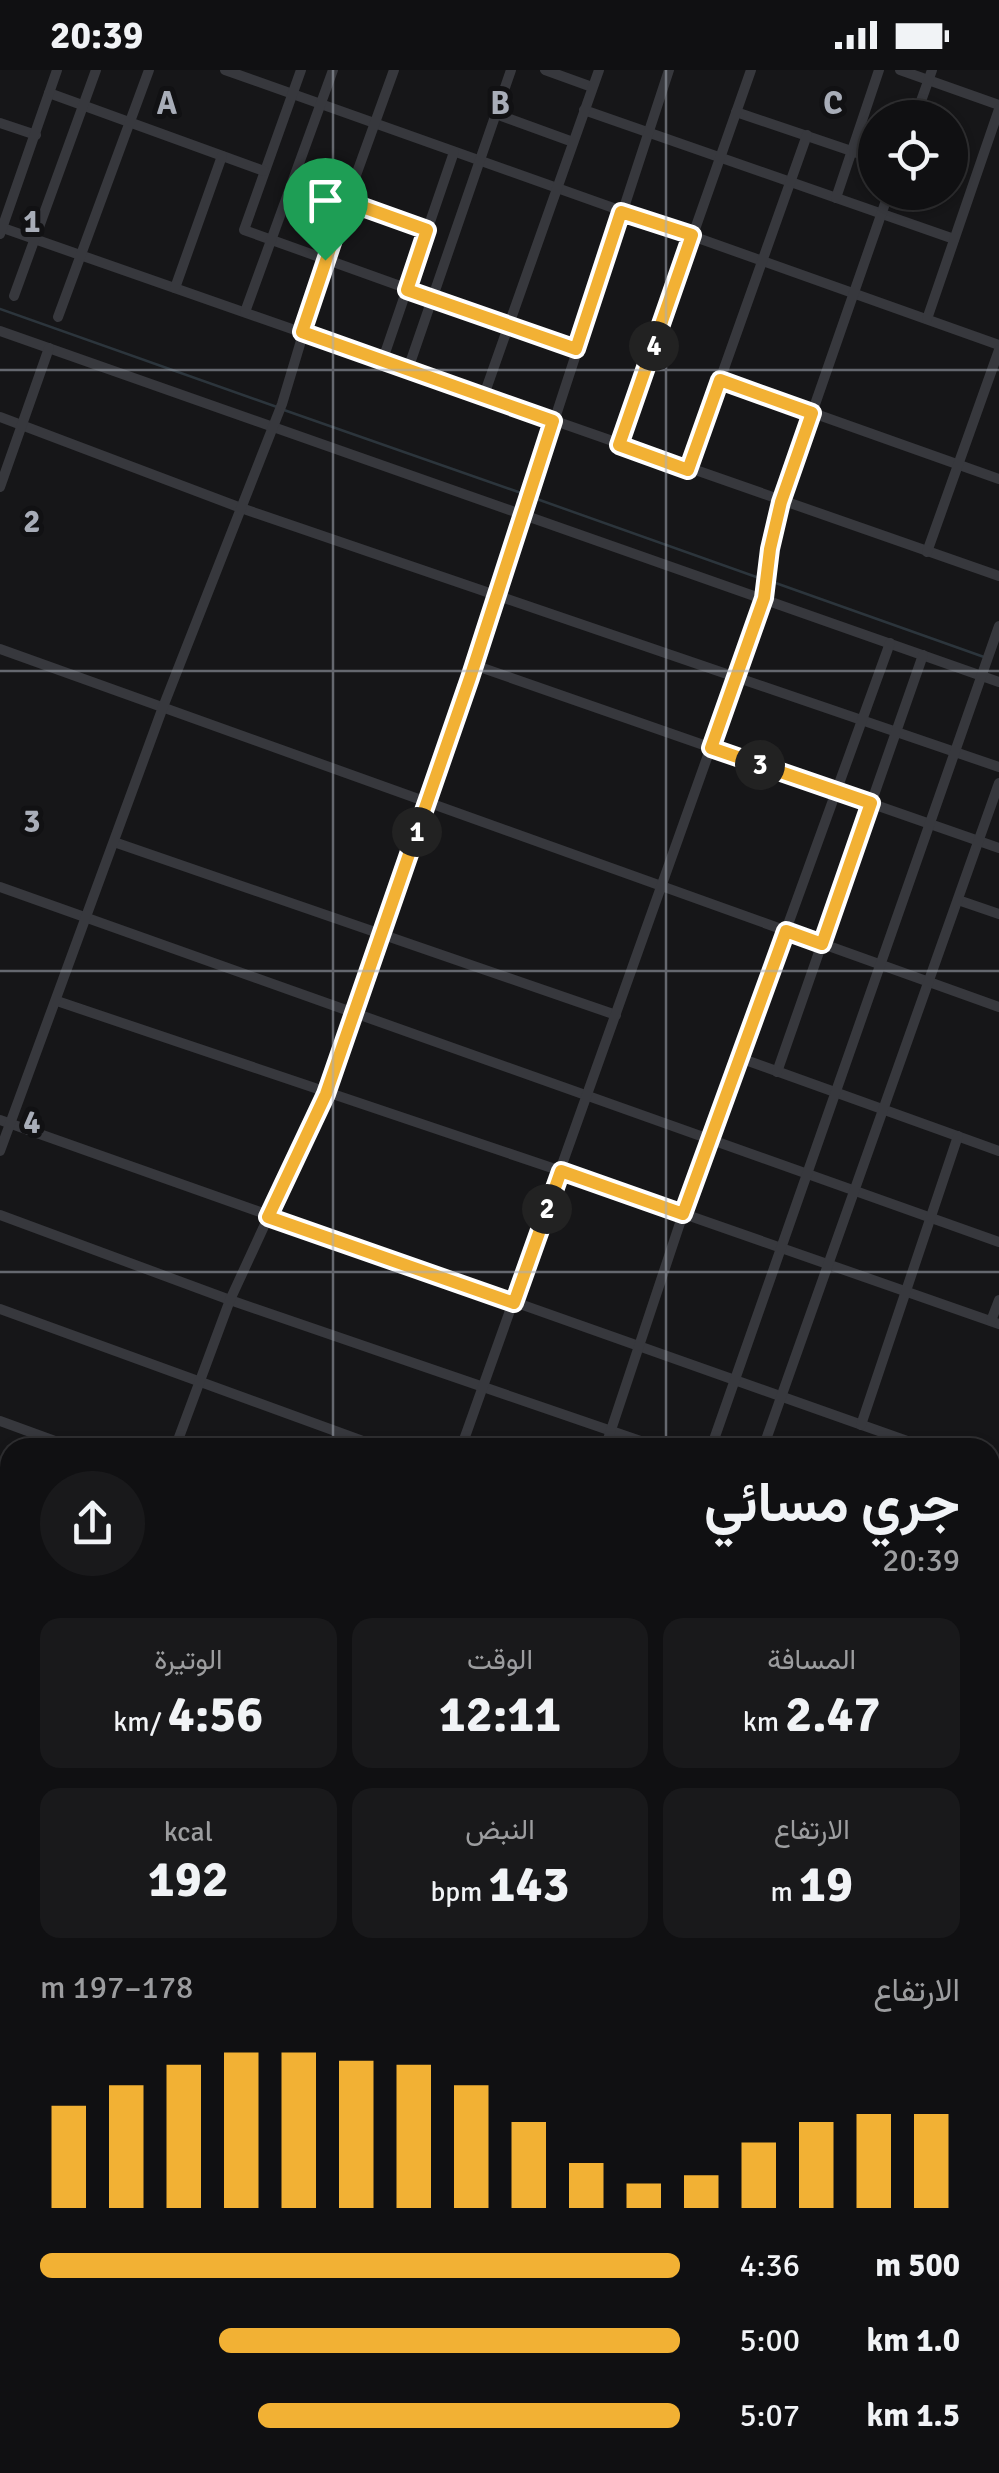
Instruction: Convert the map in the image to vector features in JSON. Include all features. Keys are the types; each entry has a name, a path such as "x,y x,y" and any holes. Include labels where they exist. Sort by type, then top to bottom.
{"street":[{"path":"58,70 1,230 383,359 688,470 999,576"},
{"path":"14,296 96,70"},
{"path":"58,317 149,70"},
{"path":"225,70 763,259 999,348 927,552"},
{"path":"302,70 243,227 246,232 576,349"},
{"path":"245,312 333,70"},
{"path":"0,1151 5,1122 56,1001 163,707 285,396 325,260 394,70"},
{"path":"408,369 511,70"},
{"path":"546,70 592,87"},
{"path":"484,395 598,70"},
{"path":"179,1438 230,1300 326,1094 474,666 669,70"},
{"path":"619,445 751,70"},
{"path":"836,198 879,70"},
{"path":"900,70 930,75 999,107 927,319"},
{"path":"922,100 930,75"},
{"path":"49,93 264,171"},
{"path":"584,110 954,239"},
{"path":"736,112 858,153"},
{"path":"496,114 572,142"},
{"path":"0,122 36,134"},
{"path":"688,470 807,135"},
{"path":"383,359 454,152"},
{"path":"175,288 222,156"},
{"path":"346,201 427,230"},
{"path":"464,1438 764,598 781,502 883,210"},
{"path":"1,336 50,348 999,682"},
{"path":"0,487 50,348"},
{"path":"720,380 999,479"},
{"path":"0,416 240,508 999,767"},
{"path":"714,1438 999,626"},
{"path":"608,1438 683,1214 890,643"},
{"path":"0,650 999,1007"},
{"path":"777,1072 922,655"},
{"path":"474,666 999,848"},
{"path":"767,1438 999,783"},
{"path":"114,842 616,1015"},
{"path":"0,887 999,1242"},
{"path":"958,900 999,914"},
{"path":"56,1001 561,1171 995,1323 999,1300"},
{"path":"740,1058 999,1151"},
{"path":"5,1122 898,1438"},
{"path":"860,1425 958,1136"},
{"path":"0,1215 230,1300 633,1438"},
{"path":"0,1310 353,1438"},
{"path":"0,1421 47,1438"}],"waterway":[{"path":"0,309 277,407"},
{"path":"284,410 527,495"},
{"path":"534,498 762,579"},
{"path":"770,581 984,657"}],"route":[{"path":"346,201 427,230 407,290 576,349 621,212 692,235 619,445 688,470 720,380 812,413 781,502 764,598 711,748 871,803 822,944 786,931 683,1214 561,1171 514,1303 268,1217 326,1094 470,678 553,421 302,332 325,260 346,201"}]}
